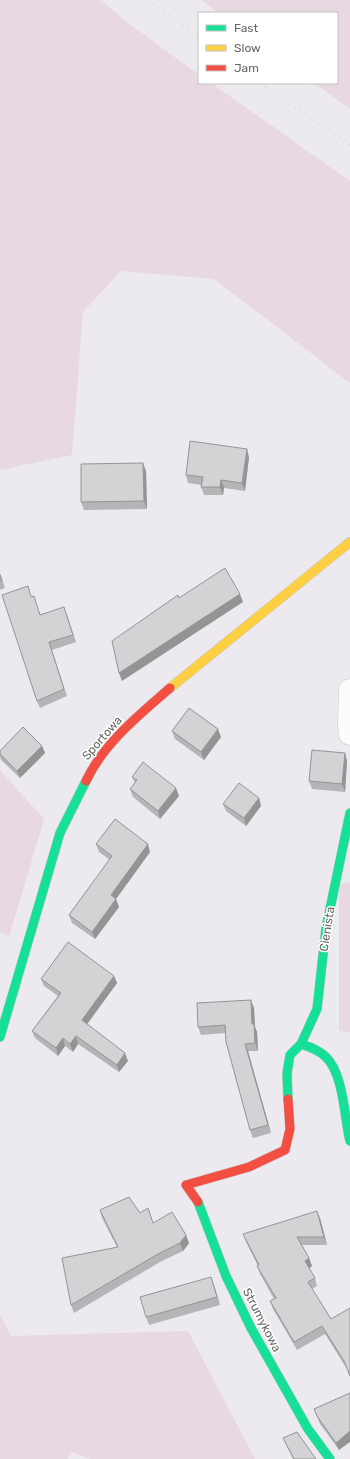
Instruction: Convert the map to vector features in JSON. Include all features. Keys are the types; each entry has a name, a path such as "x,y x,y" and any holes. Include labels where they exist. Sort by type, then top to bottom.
{"street":[{"name":"Sportowa","path":"0,1037 60,833 91,770 125,728 190,670 350,542"},
{"path":"350,690 350,734"},
{"name":"Cienista","path":"186,1185 244,1169 270,1160 285,1150 290,1129 287,1073 288,1061 290,1054 301,1044 317,1009 326,928 350,813"},
{"path":"301,1044 316,1049 328,1059 338,1082 350,1141"},
{"name":"Strumykowa","path":"186,1185 200,1204 226,1276 251,1328 308,1429 330,1459"}],"shaded area":[{"path":"0,0 101,0 127,22 198,74 198,84 212,84 350,181 350,383 214,279 121,271 83,312 72,455 0,470"},
{"path":"202,0 350,0 350,109 315,84 338,84 338,12 217,12"},
{"path":"0,770 44,819 9,937 0,932"},
{"path":"350,882 350,1032 339,1031 339,885"},
{"path":"0,1314 11,1336 188,1331 255,1459 90,1459 73,1452 67,1459 0,1459"}],"building":[{"path":"190,441 247,449 242,483 221,480 220,487 201,487 203,477 186,475"},
{"path":"143,463 144,501 81,502 81,464"},
{"path":"225,568 240,594 119,673 112,641 178,595 179,598"},
{"path":"28,586 31,597 34,596 40,615 64,607 73,635 49,642 64,689 37,701 2,595"},
{"path":"189,708 218,729 201,752 172,731"},
{"path":"23,727 42,746 17,771 0,754 0,751"},
{"path":"312,750 345,753 342,784 309,781"},
{"path":"143,762 176,788 158,811 130,789 137,780 132,777"},
{"path":"239,783 259,798 244,818 223,804"},
{"path":"115,819 148,844 111,895 116,899 92,932 69,915 112,856 96,844"},
{"path":"68,942 114,976 82,1020 125,1053 117,1065 76,1036 70,1044 63,1038 56,1048 32,1031 61,993 41,979"},
{"path":"251,1000 252,1024 254,1024 255,1043 245,1044 268,1125 250,1130 226,1042 225,1025 198,1027 197,1003"},
{"path":"129,1197 140,1213 148,1208 153,1223 172,1212 186,1235 180,1243 158,1254 71,1305 62,1258 118,1247 100,1210"},
{"path":"317,1211 324,1237 297,1237 309,1258 305,1261 315,1278 308,1282 331,1319 350,1308 350,1376 344,1361 322,1326 294,1342 270,1301 276,1298 257,1266 259,1265 243,1234"},
{"path":"211,1277 217,1297 146,1317 140,1297"},
{"path":"350,1393 350,1431 336,1443 317,1416 314,1409"},
{"path":"297,1432 316,1459 294,1459 283,1438"}],"railway":[{"path":"149,0 198,36"},
{"path":"261,84 350,145"}],"traffic: fast":[{"path":"0,1037 60,833 86,781"},
{"path":"301,1044 317,1009 326,928 350,813"},
{"path":"288,1099 287,1073 290,1055 301,1044 320,1052 332,1065 340,1085 350,1141"},
{"path":"198,1202 226,1276 251,1328 308,1429 330,1459"}],"traffic: slow":[{"path":"170,688 350,542"}],"traffic: jam":[{"path":"86,781 102,754 112,742 123,730 170,688"},
{"path":"198,1202 186,1185 249,1167 285,1150 290,1129 288,1099"}]}
